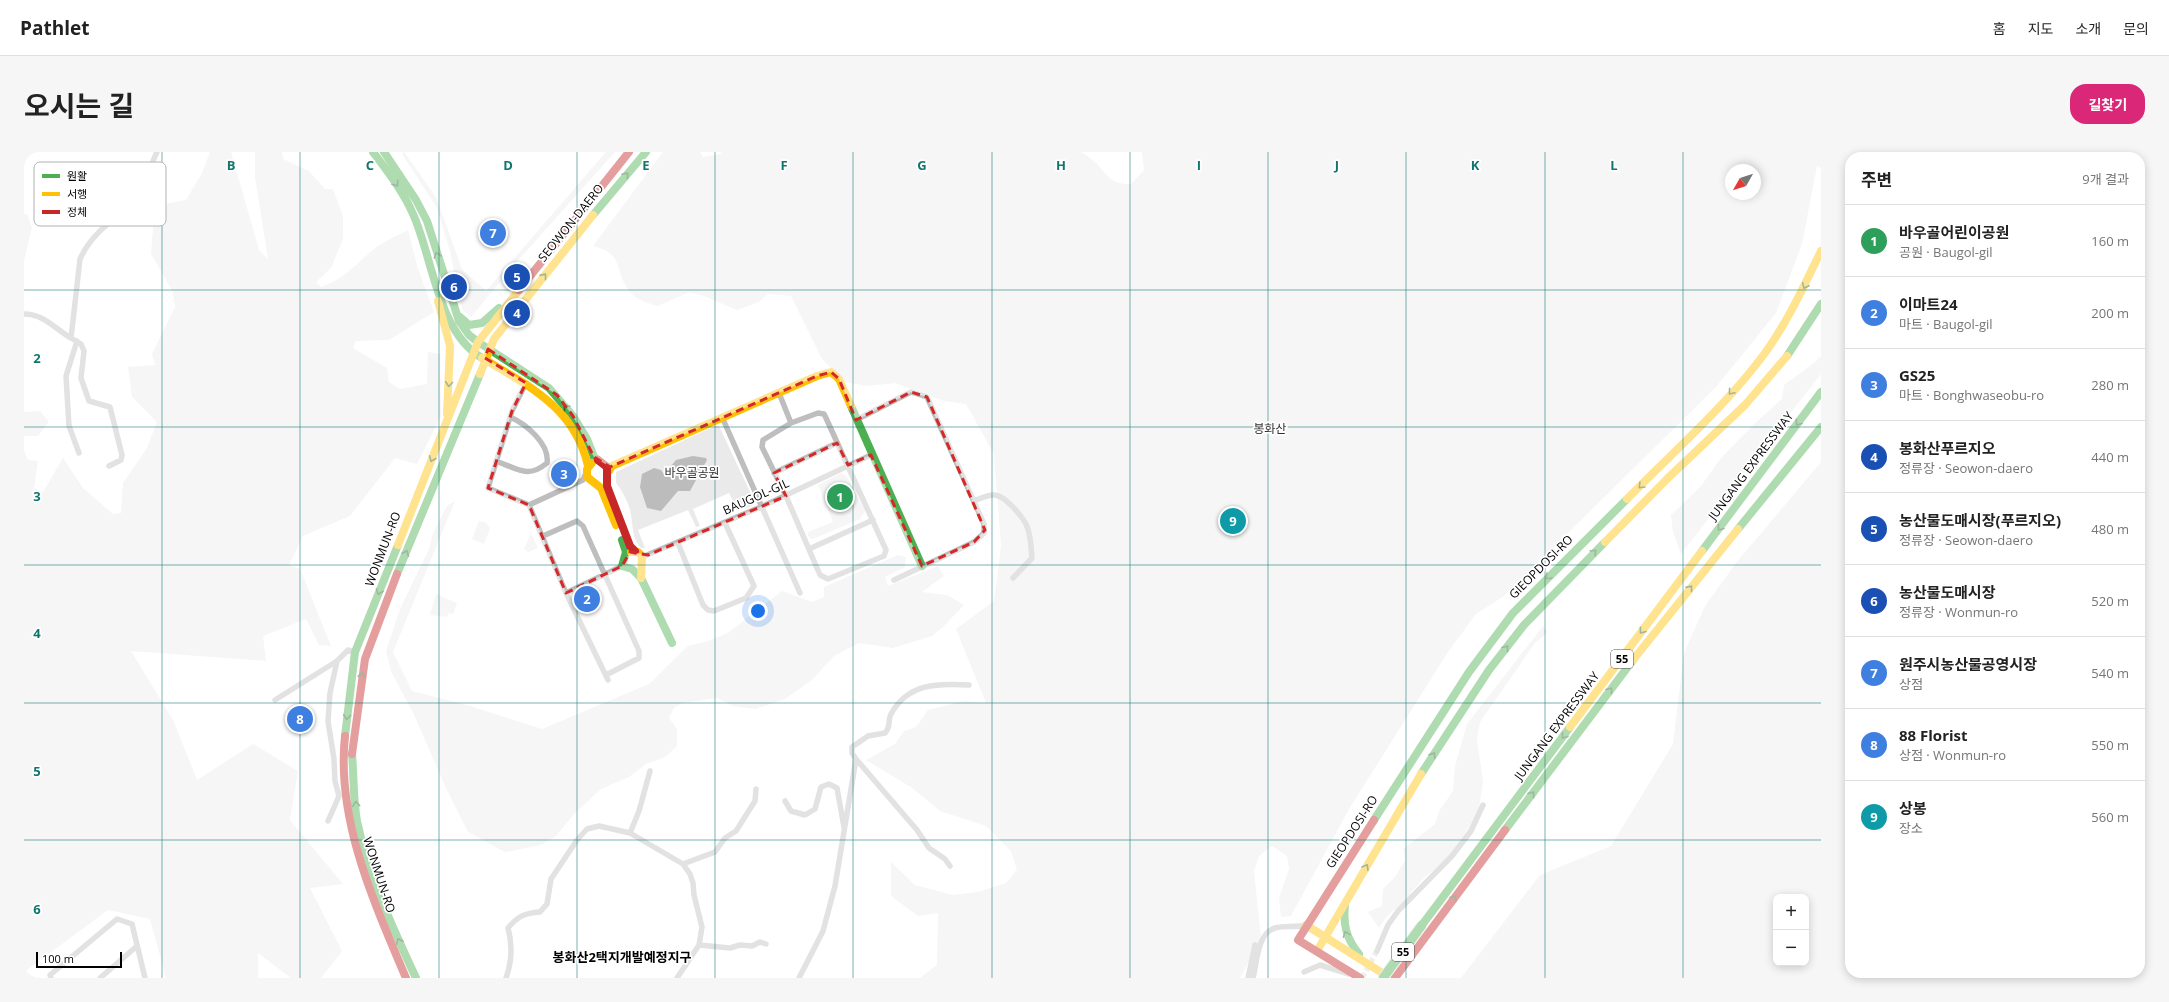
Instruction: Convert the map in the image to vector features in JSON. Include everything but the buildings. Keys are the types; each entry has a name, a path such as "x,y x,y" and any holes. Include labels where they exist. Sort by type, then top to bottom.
{"main road":[{"path":"373,152 385,155 416,200 427,221 459,321 469,335 478,342 533,377 556,395 574,416 587,438 592,453 606,468 609,491 630,546 642,557"},
{"name":"SEOWON-DAERO","path":"473,352 478,342 511,298 629,152"},
{"name":"SEOWON-DAERO","path":"485,358 494,339 593,215 646,152"},
{"path":"385,155 417,224 451,321 473,352 526,383 548,399 565,418 583,446 589,477 601,488 626,549 627,564 641,578 672,643"},
{"path":"417,224 450,346 447,423"},
{"name":"GIEOPDOSI-RO","path":"1298,940 1306,925 1469,672 1513,612 1706,419 1751,370 1765,353 1795,306 1821,250"},
{"path":"454,306 463,320 469,325 478,325 511,298"},
{"path":"1317,951 1432,756 1489,670 1524,624 1658,488 1745,405 1781,365 1821,304"},
{"name":"WONMUN-RO","path":"412,978 373,899 360,861 342,795 345,740 355,652 447,423 473,352"},
{"name":"WONMUN-RO","path":"412,978 376,890 357,820 353,777 354,732 365,659 399,568 485,358"},
{"path":"589,477 606,468 722,417 824,373 831,372 839,379 871,455 922,566"},
{"name":"JUNGANG EXPRESSWAY","path":"1395,978 1427,927 1821,392"},
{"name":"JUNGANG EXPRESSWAY","path":"1383,978 1427,927 1647,641 1821,427"},
{"path":"589,477 602,483 606,468"},
{"path":"627,564 630,552 642,557"},
{"path":"627,564 638,569 642,557"},
{"path":"641,578 642,557"},
{"path":"1346,900 1343,922 1344,932 1351,945 1365,961"},
{"path":"1306,925 1390,978"},
{"path":"1298,940 1359,978"}],"street":[{"path":"153,162 157,152"},
{"path":"71,338 80,259 85,248 106,226"},
{"path":"24,314 33,314 41,317 81,344 84,351 81,378 89,401 110,407 122,455 121,460 109,466"},
{"path":"77,341 66,376 68,426 79,453"},
{"path":"526,383 510,417 488,488 529,504 566,593 607,677 639,658 639,651 581,523 577,521 543,536"},
{"path":"856,420 911,392 927,397 984,524 982,535 974,542 894,580"},
{"path":"779,393 791,423"},
{"path":"821,413 826,418 837,443 885,547 884,556 828,579 820,575 786,496 762,446 763,440 791,423 814,414 821,413"},
{"path":"496,461 528,472 538,471 547,463 548,454 543,445 520,421 510,417"},
{"path":"722,417 763,506 800,593"},
{"path":"774,473 837,443"},
{"name":"BAUGOL-GIL","path":"642,557 786,496 871,455"},
{"path":"529,504 589,477"},
{"path":"974,501 990,494 997,495 1005,500 1026,525 1031,543 1032,558 1013,578"},
{"path":"808,549 873,520"},
{"path":"678,543 703,605 708,610 714,611 746,598 754,586 725,523"},
{"path":"566,593 627,564"},
{"path":"275,700 337,661 348,650 355,652"},
{"path":"328,821 342,795 335,781 334,760 328,721 330,693 337,661"},
{"path":"950,866 945,859 929,848 917,830 856,759 852,753 852,747 868,736 885,733 890,728 890,716 907,694 919,688 952,684 969,685"},
{"path":"799,978 824,931 835,886 856,759"},
{"path":"630,833 639,811 650,771"},
{"path":"785,801 791,811 805,814 815,810 821,787 829,784 837,788 841,804 840,817 844,829"},
{"path":"683,864 715,852 725,838 736,831 755,801 756,789"},
{"path":"1377,951 1388,925 1398,911 1452,856 1471,831 1483,805"},
{"path":"506,978 512,963 512,940 508,928 517,918 527,913 540,912 547,904 551,879 577,840 587,829 599,826 630,833 683,864 690,874 702,927 698,945 677,978"},
{"path":"51,978 50,975 117,919 132,924 145,978"},
{"path":"1253,978 1260,947 1269,931 1275,928 1295,928 1306,925"},
{"path":"1295,928 1298,940"},
{"path":"698,945 730,948 740,945 752,946 760,942 766,944"},
{"path":"1248,978 1255,945"},
{"path":"100,978 137,946"},
{"path":"1304,972 1320,965 1359,978"}],"highlighted area":[{"path":"488,349 557,395 573,416 594,457 610,467 817,376 831,372 839,379 856,420 911,392 927,397 985,530 974,542 922,566 871,455 848,465 837,443 774,473 786,496 648,555 630,552 622,566 566,593 529,505 488,488 512,411 526,383 485,358"}],"green space":[{"path":"210,152 231,152 259,250 268,259 255,177 255,152 282,152 283,159 309,171 325,189 333,189 343,216 343,239 331,268 316,282 321,287 329,284 349,271 377,247 408,230 418,269 434,312 389,340 356,341 353,348 387,368 389,382 400,389 427,384 428,352 440,354 441,416 417,464 395,458 350,516 303,536 289,565 300,569 331,646 319,645 306,619 263,636 266,661 131,651 173,720 197,780 253,744 298,771 290,820 343,884 310,888 342,951 321,978 291,978 258,953 258,978 166,978 150,919 108,910 24,972 24,451 28,460 38,461 34,488 43,492 63,458 83,488 113,514 121,513 123,483 147,448 157,422 132,397 128,367 155,365 152,354 175,307 173,292 151,254 153,226 166,226 166,204 186,200 202,173"},
{"path":"404,152 436,197 462,269 486,291 606,152 615,152 514,265 471,317 463,310 450,251 437,208 402,154"},
{"name":"봉화산","path":"663,152 700,152 703,157 721,154 721,152 1081,152 1094,161 1115,182 1131,184 1144,170 1142,152 1821,152 1821,168 1817,166 1802,244 1776,313 1716,387 1504,596 1476,614 1448,652 1349,809 1291,916 1281,917 1279,898 1289,869 1287,856 1272,846 1259,856 1254,871 1261,939 1240,978 920,978 937,965 938,913 918,916 891,896 891,862 915,885 953,895 978,892 1006,883 1017,870 1011,851 986,826 940,811 911,787 866,760 895,744 904,731 916,727 928,710 964,701 986,703 956,629 994,601 1001,546 994,454 966,404 944,401 895,383 868,386 843,382 821,357 791,296 768,294 759,302 737,310 704,296 690,292 657,306 644,302 632,294 622,278 615,259 604,249 593,246"},
{"path":"24,214 27,214 32,227 24,261"},
{"path":"1821,356 1821,374 1681,554 1673,532 1671,515 1701,486 1721,458 1754,424 1782,399 1784,385"},
{"path":"40,411 49,422 38,436 24,436 24,412"},
{"name":"바우골공원","path":"715,426 719,426 752,496 752,506 738,511 729,493 693,509 700,526 696,527 688,510 638,530 645,548 641,548 634,537 627,502 616,483 616,472"},
{"path":"1821,462 1821,978 1461,978 1540,875 1611,846 1673,744 1684,653 1705,606 1736,563"},
{"path":"841,473 847,477 865,511 860,519 813,539 810,538 807,534 808,532 833,522 818,485"},
{"path":"455,501 393,652 412,691 470,706 542,729 649,684 688,646 708,641 728,633 782,591 812,602 824,597 824,587 898,555 906,557 905,567 885,577 888,586 938,566 944,576 922,592 947,595 964,605 932,636 893,648 859,643 834,656 812,680 785,699 756,709 733,706 717,698 682,703 674,708 669,718 677,729 677,746 665,757 646,764 629,777 601,789 575,813 556,836 541,845 505,852 468,832 446,788 414,715 391,671 386,651 400,609 429,549 433,533 447,506"},
{"path":"479,521 485,522 490,528 484,544 472,539"},
{"path":"531,533 538,548 528,552 524,549"},
{"path":"436,594 457,603 453,614 448,613 447,617 430,615"},
{"path":"1543,626 1548,632 1535,643 1480,722 1477,739 1483,782 1478,815 1445,862 1426,876 1411,892 1405,904 1396,908 1390,913 1379,928 1368,912 1382,906 1383,889 1395,877 1405,860 1403,849 1435,824 1439,811 1453,791 1455,766 1467,724"}],"shaded area":[{"path":"693,456 706,458 707,460 690,491 678,491 661,511 647,508 640,487 642,474 654,468 661,470 666,477 669,476 671,466 676,460"}],"tunnel":[{"path":"1362,978 1377,951"}],"traffic: fast":[{"path":"373,152 390,174 413,214 438,292 455,330 467,346 482,358"},
{"path":"384,152 416,200 427,221 459,321 469,335 478,342 549,388 573,416 587,439 594,457 598,460"},
{"path":"593,215 646,152"},
{"path":"1787,356 1821,304"},
{"path":"460,317 469,325 482,323 499,308"},
{"path":"397,574 480,374"},
{"path":"1702,551 1821,392"},
{"path":"851,406 922,566"},
{"path":"1738,529 1821,427"},
{"path":"1374,820 1469,672 1513,613 1627,499"},
{"path":"622,540 626,552 622,566 632,569 641,578 672,643"},
{"path":"1421,774 1489,670 1524,625 1605,542"},
{"path":"345,736 355,652 398,545"},
{"path":"1505,830 1633,660"},
{"path":"1422,925 1570,727"},
{"path":"352,754 354,796 357,821 362,842 382,901 416,978"},
{"path":"1345,905 1346,931 1348,937 1359,954"},
{"path":"1383,978 1422,925"}],"traffic: slow":[{"path":"480,374 494,339 593,215"},
{"path":"1627,499 1699,428 1750,373 1781,328 1821,251"},
{"path":"398,545 478,342 519,290"},
{"path":"438,301 450,346 447,414"},
{"path":"1605,542 1668,478 1745,405 1787,356"},
{"path":"482,358 533,389 561,414 573,429 582,446 588,466"},
{"path":"609,471 612,466 817,376 831,372 839,379 851,406"},
{"path":"592,463 587,469 587,477 601,488 616,525"},
{"path":"1633,660 1738,529"},
{"path":"1570,727 1702,551"},
{"path":"631,552 638,552 642,556 641,578"},
{"path":"1317,951 1421,774"},
{"path":"1306,925 1390,978"}],"traffic: jam":[{"path":"519,290 629,152"},
{"path":"598,460 607,467 607,486 630,546 635,551"},
{"path":"352,754 365,659 397,574"},
{"path":"345,736 344,767 346,799 352,829 370,890 406,978"},
{"path":"1360,978 1298,940 1374,820"},
{"path":"1395,978 1505,830"}],"place":[{"name":"원주시농산물공영시장","path":"493,233"},
{"name":"농산물도매시장(푸르지오)","path":"517,277"},
{"name":"농산물도매시장","path":"454,287"},
{"name":"봉화산푸르지오","path":"517,313"},
{"name":"GS25","path":"564,474"},
{"name":"바우골어린이공원","path":"840,497"},
{"name":"상봉","path":"1233,521"},
{"name":"이마트24","path":"587,599"},
{"name":"88 Florist","path":"300,719"}],"district":[{"name":"봉화산2택지개발예정지구","path":"622,957"}]}
